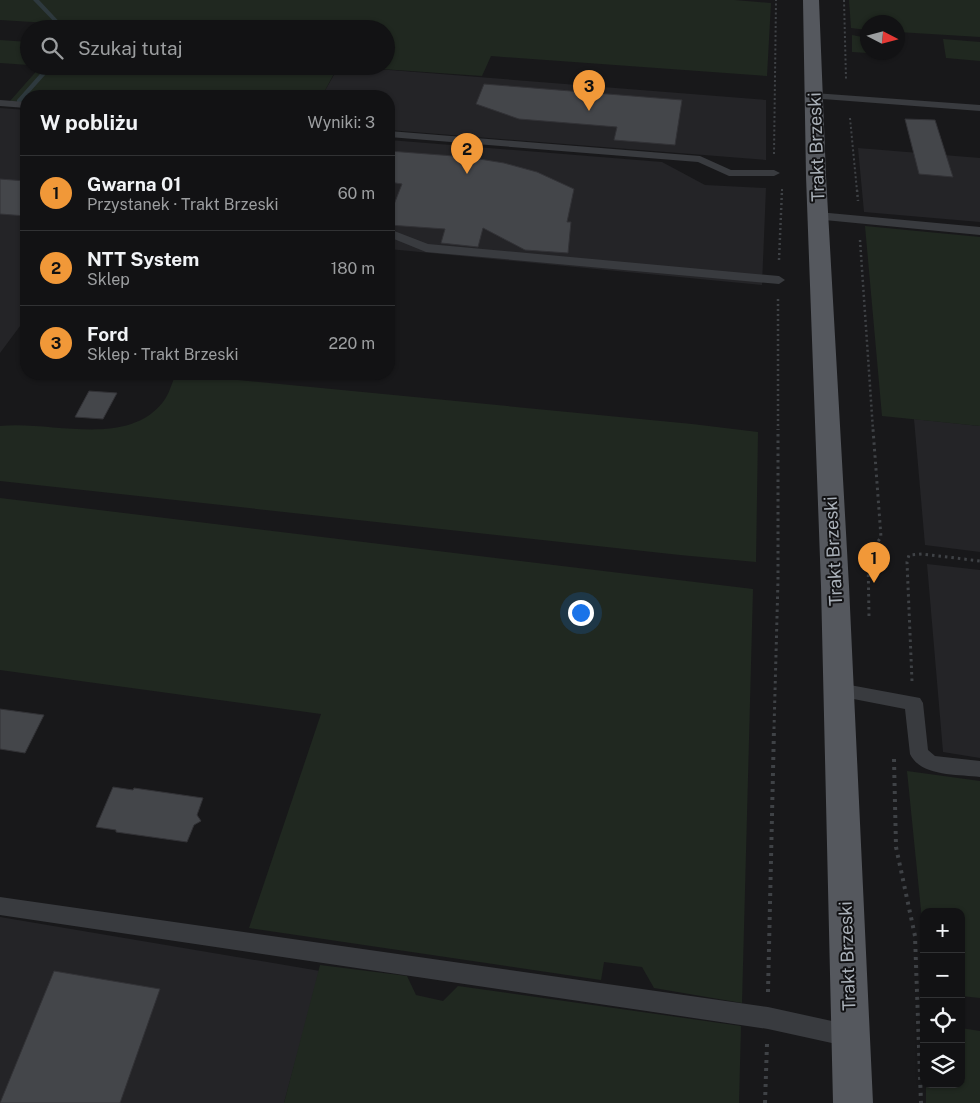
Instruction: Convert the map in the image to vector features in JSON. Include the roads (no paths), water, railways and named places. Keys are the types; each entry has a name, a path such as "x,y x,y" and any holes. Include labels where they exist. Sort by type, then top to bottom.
{"main road":[{"name":"Trakt Brzeski","path":"811,0 852,1103"}],"lane":[{"path":"814,96 980,108"},
{"path":"0,103 20,105"},
{"path":"395,134 700,159 729,173 774,173"},
{"path":"818,216 980,230"},
{"path":"395,235 426,248 779,280"},
{"path":"838,690 914,703 919,754 932,763 980,769"},
{"path":"0,906 768,1018 850,1036"}],"waterway":[{"path":"36,0 55,20"},
{"path":"29,90 42,75"}],"place":[{"name":"Ford","path":"589,111"},
{"name":"NTT System","path":"467,174"},
{"name":"Gwarna 01","path":"874,583"}]}
